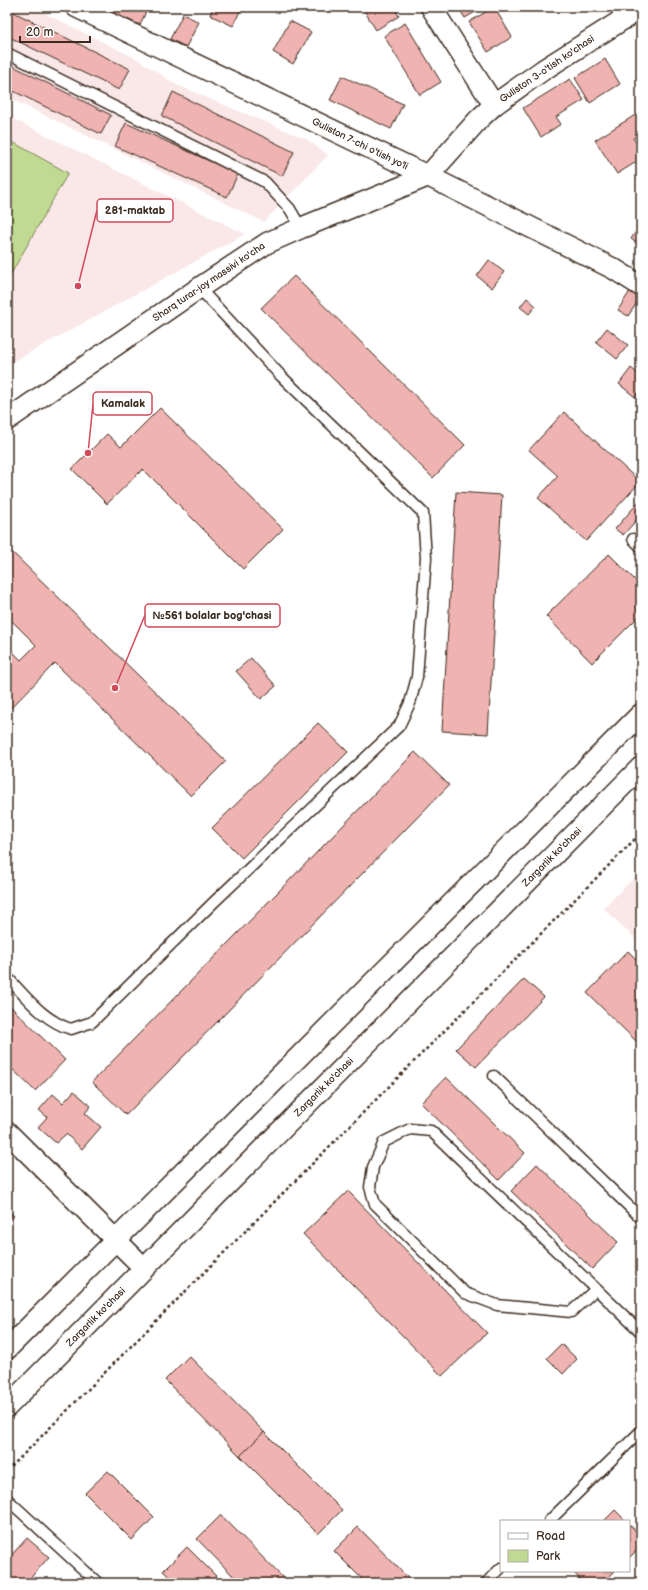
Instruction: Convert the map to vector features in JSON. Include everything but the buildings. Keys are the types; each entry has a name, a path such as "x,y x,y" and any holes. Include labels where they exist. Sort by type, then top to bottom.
{"street":[{"name":"Guliston 7-chi o'tish yo'li","path":"76,7 428,176 614,269 641,286"},
{"path":"431,7 494,105"},
{"name":"Guliston 3-o'tish ko'chasi","path":"428,176 479,119 494,105 543,70 641,8"},
{"name":"Sharq turar-joy massivi ko'cha","path":"7,420 267,243 428,176"},
{"path":"7,1349 641,714"},
{"name":"Zargarlik ko'chasi","path":"7,1407 641,767"},
{"path":"7,1132 144,1268"}],"lane":[{"path":"7,52 265,182 290,209 301,228"},
{"path":"7,977 37,1008 55,1022 71,1029 92,1022 214,902 399,726 410,703 417,677 426,558 423,513 281,376 199,288"},
{"path":"632,539 641,547"},
{"path":"494,1076 641,1218"},
{"path":"596,1289 571,1312 497,1305 465,1293 375,1204 370,1187 373,1167 384,1142 410,1130 431,1131 641,1332"},
{"path":"550,1520 641,1431"},
{"path":"7,1499 98,1583"},
{"path":"486,1583 500,1569"}],"path":[{"path":"7,1471 641,833"}],"shaded area":[{"path":"7,7 32,7 137,59 177,85 306,139 328,155 264,222 7,97"},
{"path":"7,116 245,234 7,365"},
{"path":"641,871 641,944 603,908"}],"green space":[{"path":"7,139 68,173 7,281"}],"place":[{"name":"281-maktab","path":"78,286"},
{"name":"Kamalak","path":"88,453"},
{"name":"№561 bolalar bog'chasi","path":"115,688"}]}
